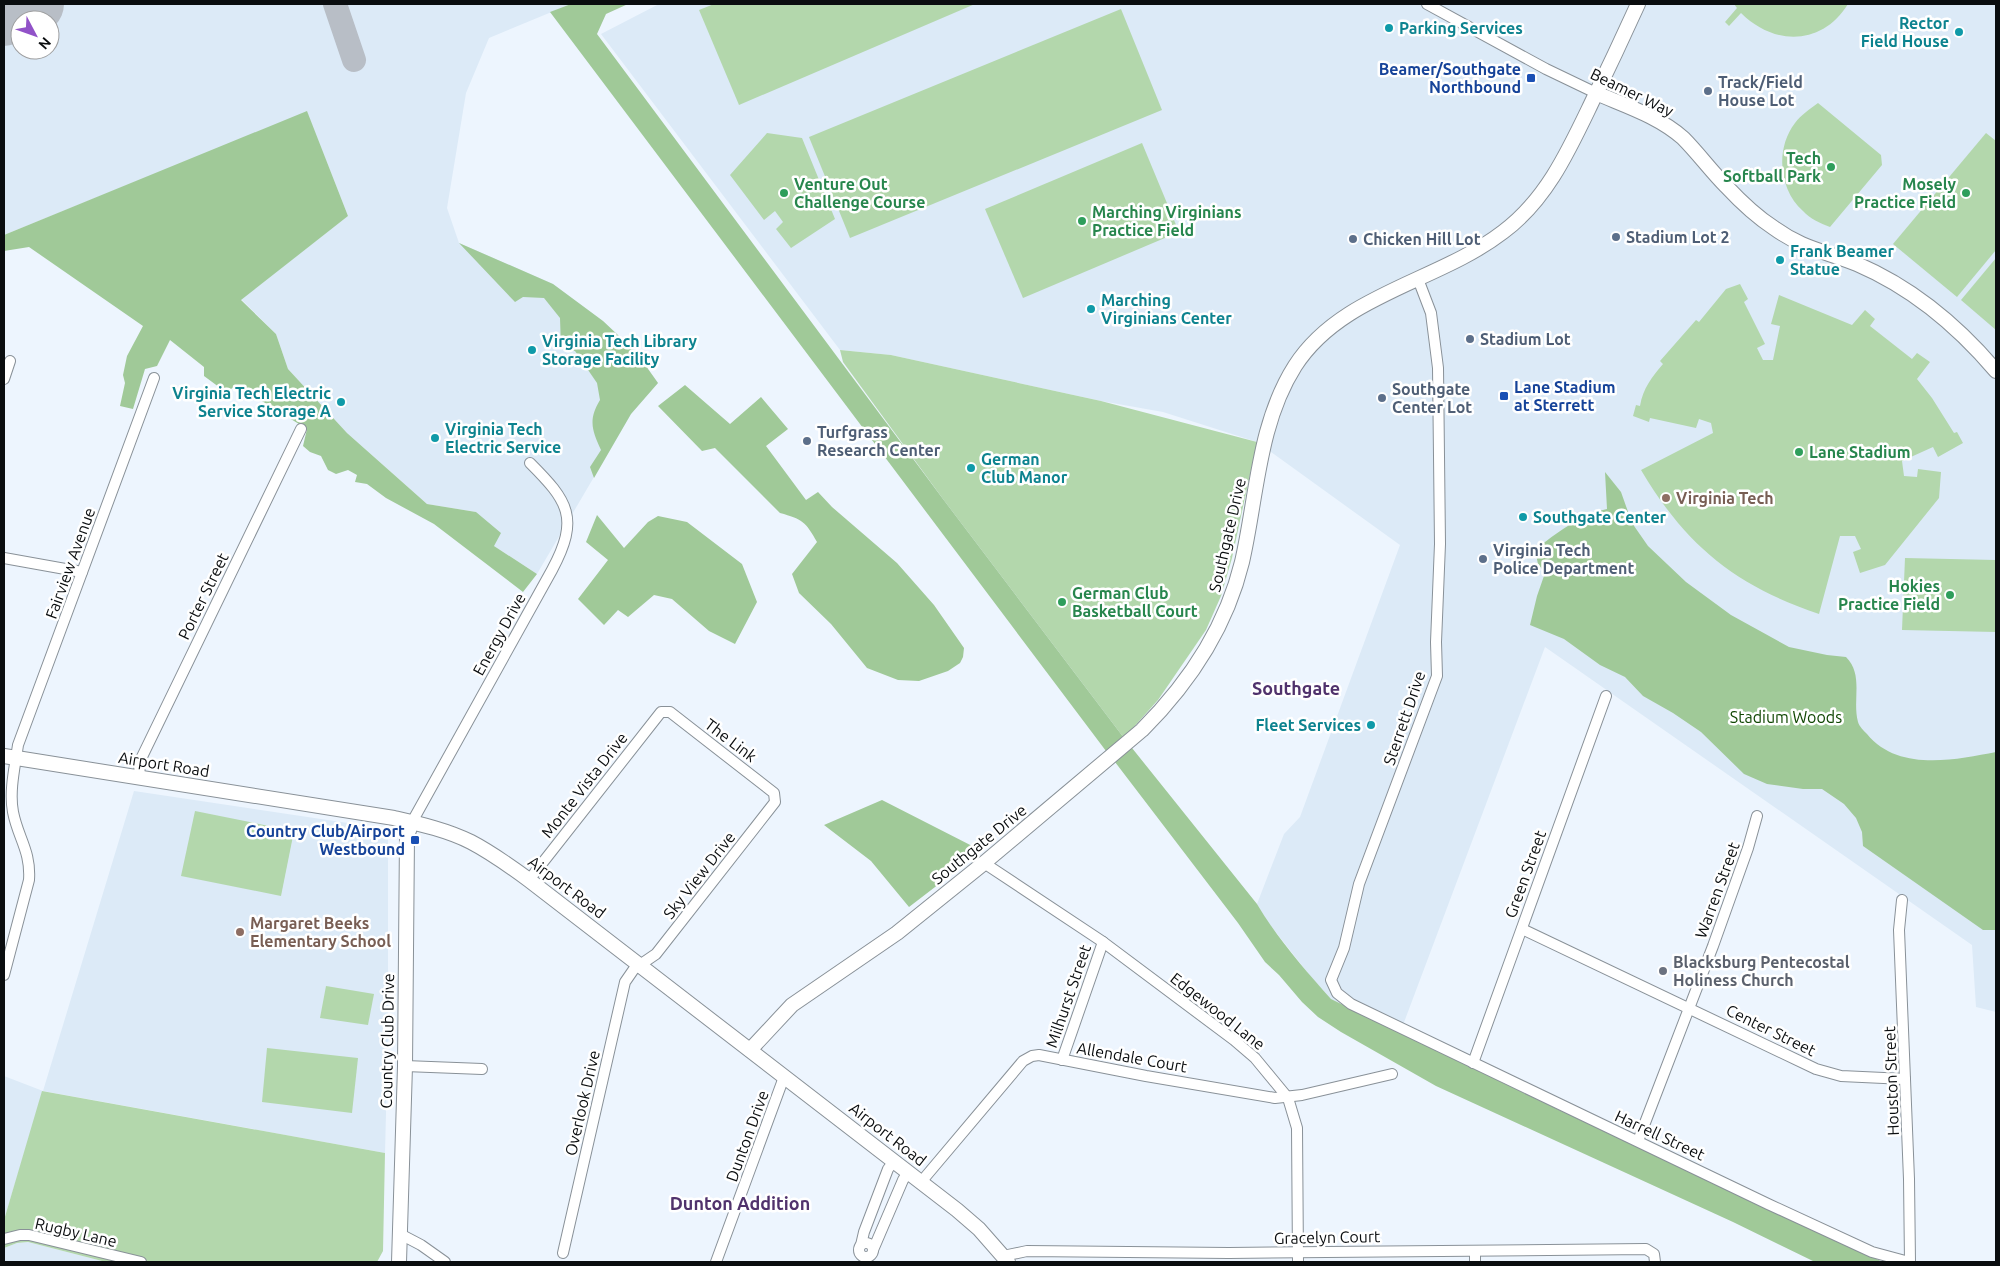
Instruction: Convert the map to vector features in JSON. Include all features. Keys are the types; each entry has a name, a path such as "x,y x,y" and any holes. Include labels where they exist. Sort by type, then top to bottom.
{"street":[{"name":"Beamer Way","path":"1427,4 1546,69 1653,118 1675,132 1727,187 1772,227 1788,238 1889,279 1916,296 1957,328 1996,371"},
{"name":"Southgate Drive","path":"750,1050 792,1005 896,933 984,863 1142,730 1169,702 1193,672 1220,627 1235,587 1242,561 1265,442 1275,406 1296,365 1328,330 1352,313 1479,249 1504,232 1526,213 1543,192 1571,146 1638,4"},
{"name":"Sterrett Drive","path":"1402,1028 1350,1004 1337,993 1331,980 1344,948 1359,884 1437,676 1436,642 1440,544 1438,376 1431,313 1418,279"},
{"path":"4,379 10,361"},
{"name":"Fairview Avenue","path":"4,976 30,868 27,850 13,810 10,757 18,745 154,378"},
{"name":"Porter Street","path":"140,778 139,763 301,429"},
{"name":"Energy Drive","path":"412,822 552,570 565,542 568,526 564,505 551,485 530,463"},
{"path":"4,558 82,572"},
{"name":"Green Street","path":"1473,1063 1606,696"},
{"name":"The Link","path":"664,712 670,712 773,791 776,797"},
{"name":"Monte Vista Drive","path":"529,880 656,716 664,712"},
{"name":"Airport Road","path":"10,757 352,810 412,822 469,841 493,854 529,880 921,1182 979,1229 1006,1259"},
{"name":"Sky View Drive","path":"640,966 656,954 775,802 776,797"},
{"name":"Warren Street","path":"1638,1141 1690,1008 1748,848 1757,816"},
{"name":"Country Club Drive","path":"399,1262 405,1066 407,836 412,822"},
{"name":"Edgewood Lane","path":"984,863 1103,942 1234,1040 1255,1058 1288,1098 1297,1128 1298,1257"},
{"name":"Houston Street","path":"1902,900 1899,930 1905,1078 1909,1262"},
{"name":"Center Street","path":"1522,929 1825,1072 1841,1076 1905,1078"},
{"name":"Milhurst Street","path":"1062,1060 1103,942"},
{"name":"Overlook Drive","path":"563,1253 625,982 634,969 640,966"},
{"name":"Harrell Street","path":"1402,1028 1872,1252 1909,1262"},
{"name":"Allendale Court","path":"921,1182 1022,1062 1032,1056 1039,1055 1275,1098 1288,1098 1392,1074"},
{"path":"405,1066 482,1069"},
{"name":"Dunton Drive","path":"716,1262 784,1077"},
{"path":"894,1161 888,1169 864,1232 859,1251 864,1257 869,1257 873,1250 908,1172"},
{"path":"400,1234 421,1245 445,1262"},
{"name":"Rugby Lane","path":"4,1239 29,1235 141,1262"},
{"name":"Gracelyn Court","path":"1006,1259 1027,1251 1298,1257 1475,1251 1646,1249 1652,1252 1655,1262"},
{"path":"1475,1251 1475,1262"}],"shaded area":[{"path":"4,4 571,4 489,38 466,93 447,208 459,243 553,284 603,321 636,352 658,383 631,414 537,574 494,546 476,512 427,504 347,433 288,369 276,334 241,299 348,216 307,112 4,235"},
{"name":"Virginia Tech","path":"659,4 1996,4 1996,1012 1976,1007 1972,945 1545,647 1400,1033 1331,999 1311,977 1267,921 1257,904 1284,834 1300,817 1400,545 1257,442 1163,412 1101,401 891,355 840,350 601,34"},
{"name":"Margaret Beeks Elementary School","path":"134,791 388,829 388,1034 385,1153 43,1091"},
{"path":"4,1076 43,1091 4,1220"},
{"path":"28,1242 106,1262 4,1262 4,1248 17,1243"}],"green space":[{"path":"571,4 628,4 606,14 597,34 943,499 1124,738 1106,751 550,12"},
{"path":"714,4 975,4 739,105 699,10"},
{"path":"1734,4 1848,4 1837,18 1825,28 1797,37 1783,36 1768,31 1754,24 1741,13 1729,26 1725,22 1737,8"},
{"path":"1121,9 1162,110 850,238 809,137"},
{"name":"Tech Softball Park","path":"1818,103 1881,155 1882,165 1830,227 1806,214 1795,202 1789,192 1782,169 1784,145 1789,133 1800,117"},
{"path":"307,111 348,216 241,300 276,334 288,369 347,433 427,504 476,512 501,533 494,546 537,574 523,592 434,524 386,498 367,484 355,482 357,475 348,470 336,474 328,470 321,456 310,452 303,446 307,429 236,385 231,389 223,390 204,376 204,367 170,340 157,366 145,369 133,409 120,406 125,383 123,375 127,356 143,326 29,247 4,251 4,235"},
{"name":"Venture Out Challenge Course","path":"767,133 802,138 835,219 791,248 776,229 783,222 775,211 764,220 730,175"},
{"name":"Mosely Practice Field","path":"1986,133 1996,141 1996,250 1957,297 1893,244"},
{"name":"Marching Virginians Practice Field","path":"1142,143 1179,232 1023,298 985,209"},
{"path":"459,243 553,284 603,321 636,352 658,383 631,414 594,478 590,467 601,450 595,437 593,425 594,413 600,400 597,383 575,351 561,348 560,318 544,298 523,297 515,302"},
{"path":"1996,258 1996,330 1961,300"},
{"name":"Lane Stadium","path":"1740,284 1748,299 1744,302 1765,344 1757,348 1763,360 1773,360 1780,326 1771,324 1779,295 1852,325 1865,310 1875,319 1870,326 1912,359 1917,353 1930,362 1917,379 1932,398 1954,433 1957,432 1963,443 1938,457 1933,447 1902,461 1904,476 1917,477 1918,469 1941,472 1939,498 1885,565 1860,573 1853,552 1861,549 1855,536 1840,536 1819,614 1789,603 1762,590 1716,560 1695,542 1676,521 1641,470 1713,433 1711,423 1699,419 1696,428 1650,418 1649,422 1633,416 1636,405 1640,406 1648,383 1663,364 1660,361 1696,320 1699,322 1726,289"},
{"path":"840,350 891,355 1101,401 1257,442 1232,558 1221,596 1206,630 1158,700 1124,738 943,499 843,362"},
{"path":"685,385 730,424 761,397 788,429 766,446 806,500 818,492 832,507 897,563 934,605 964,648 960,663 948,671 919,681 898,680 867,668 831,624 799,593 792,574 817,542 810,530 803,522 780,513 715,448 702,451 658,406"},
{"name":"Stadium Woods","path":"1605,472 1621,492 1632,523 1648,546 1686,582 1731,615 1789,647 1846,657 1855,672 1856,714 1860,727 1880,746 1894,754 1911,759 1928,760 1963,758 1996,752 1996,930 1983,930 1863,846 1862,832 1856,818 1844,804 1822,789 1803,789 1767,784 1744,774 1701,732 1643,696 1625,677 1600,665 1564,639 1530,625 1545,573 1538,564 1535,550 1578,520 1607,509"},
{"path":"597,515 624,548 648,522 658,516 687,522 742,564 757,602 735,644 709,631 672,599 654,595 628,617 618,610 604,625 578,599 608,560 586,542"},
{"name":"Hokies Practice Field","path":"1905,558 1996,560 1996,632 1902,630"},
{"path":"1132,748 1257,904 1291,953 1331,999 1555,1108 1883,1262 1815,1262 1733,1222 1436,1086 1318,1017 1265,962 1238,923 1115,762"},
{"path":"882,800 982,851 909,907 871,861 824,825"},
{"path":"195,811 294,831 281,896 181,876"},
{"path":"326,986 374,994 368,1025 320,1018"},
{"path":"267,1048 358,1058 352,1113 262,1102"},
{"path":"42,1091 385,1153 383,1251 377,1262 106,1262 28,1242 17,1243 4,1248 4,1220"}],"taxiway":[{"path":"335,4 354,60"}],"runway":[{"path":"4,16 34,4"}],"place":[{"name":"Parking Services","path":"1389,28"},
{"name":"Rector Field House","path":"1959,32"},
{"name":"Beamer/Southgate Northbound","path":"1531,78"},
{"name":"Track/Field House Lot","path":"1708,91"},
{"name":"Tech Softball Park","path":"1831,167"},
{"name":"Venture Out Challenge Course","path":"784,193"},
{"name":"Mosely Practice Field","path":"1966,193"},
{"name":"Marching Virginians Practice Field","path":"1082,221"},
{"name":"Stadium Lot 2","path":"1616,237"},
{"name":"Chicken Hill Lot","path":"1353,239"},
{"name":"Frank Beamer Statue","path":"1780,260"},
{"name":"Marching Virginians Center","path":"1091,309"},
{"name":"Stadium Lot","path":"1470,339"},
{"name":"Virginia Tech Library Storage Facility","path":"532,350"},
{"name":"Lane Stadium at Sterrett","path":"1504,396"},
{"name":"Southgate Center Lot","path":"1382,398"},
{"name":"Virginia Tech Electric Service Storage A","path":"341,402"},
{"name":"Virginia Tech Electric Service","path":"435,438"},
{"name":"Turfgrass Research Center","path":"807,441"},
{"name":"Lane Stadium","path":"1799,452"},
{"name":"German Club Manor","path":"971,468"},
{"name":"Virginia Tech","path":"1666,498"},
{"name":"Southgate Center","path":"1523,517"},
{"name":"Virginia Tech Police Department","path":"1483,559"},
{"name":"Hokies Practice Field","path":"1950,595"},
{"name":"German Club Basketball Court","path":"1062,602"},
{"name":"Fleet Services","path":"1371,725"},
{"name":"Country Club/Airport Westbound","path":"415,840"},
{"name":"Margaret Beeks Elementary School","path":"240,932"},
{"name":"Blacksburg Pentecostal Holiness Church","path":"1663,971"}],"district":[{"name":"Southgate","path":"1296,689"},
{"name":"Dunton Addition","path":"740,1204"}]}
